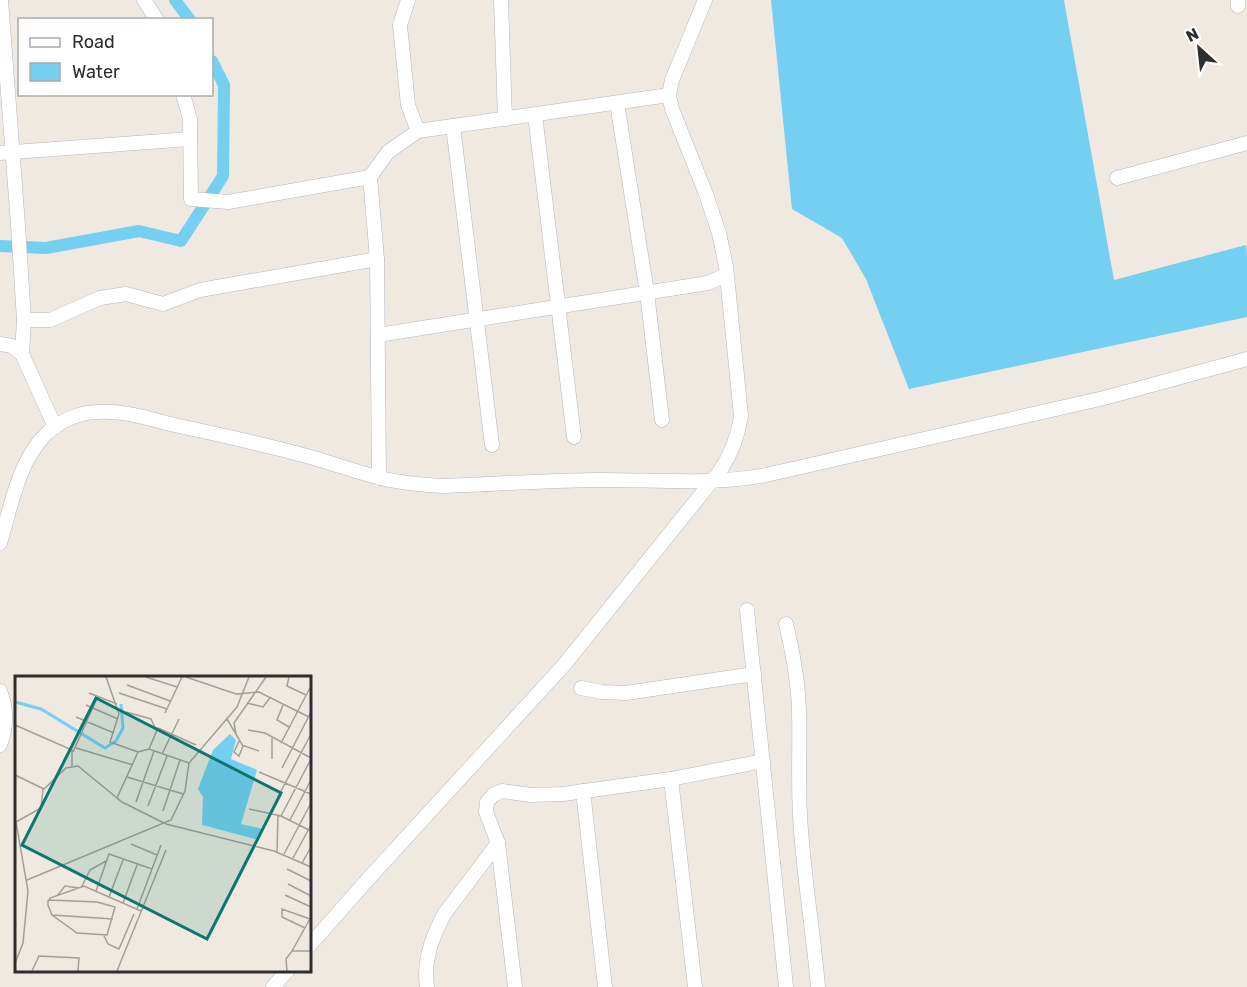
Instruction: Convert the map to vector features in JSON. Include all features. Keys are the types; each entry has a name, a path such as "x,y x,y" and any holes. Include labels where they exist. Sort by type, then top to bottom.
{"street":[{"path":"1,0 9,64 6,153 24,320 22,354"},
{"path":"144,0 157,18"},
{"path":"501,0 505,119"},
{"path":"310,945 564,665 711,482 733,449 741,416 724,254 713,214 672,109 669,95 672,80 705,0"},
{"path":"404,2 400,25 408,105 418,131"},
{"path":"379,478 377,260 370,177 388,152 418,131 669,95"},
{"path":"184,96 190,119 191,199 228,202 370,177"},
{"path":"617,103 647,292 662,420"},
{"path":"535,115 574,437"},
{"path":"453,126 492,445"},
{"path":"6,153 190,139"},
{"path":"1117,178 1247,143"},
{"path":"24,320 50,321 100,298 126,294 163,304 200,290 377,260"},
{"path":"378,335 708,283 726,275"},
{"path":"0,344 12,346 22,354 55,427"},
{"path":"0,543 28,458 38,443 55,427 85,413 118,413 242,439 379,478 422,485 591,480 711,482 765,475 1092,401 1247,359"},
{"path":"747,610 786,987"},
{"path":"786,624 798,689 802,849 818,987"},
{"path":"581,688 626,693 754,674"},
{"path":"0,691 5,714 4,734 0,745"},
{"path":"515,987 498,843 486,812 487,802 493,795 502,791 547,795 583,791 671,779 763,761"},
{"path":"671,779 695,987"},
{"path":"583,791 605,987"},
{"path":"427,987 425,978 429,951 438,925 498,843"},
{"path":"273,987 286,972"}],"water":[{"path":"771,0 1064,0 1114,280 1246,245 1247,317 909,389 866,279 842,238 792,209"}],"waterway":[{"path":"175,0 188,18"},
{"path":"0,246 46,248 139,231 181,241 223,176 224,85 213,63"}]}
